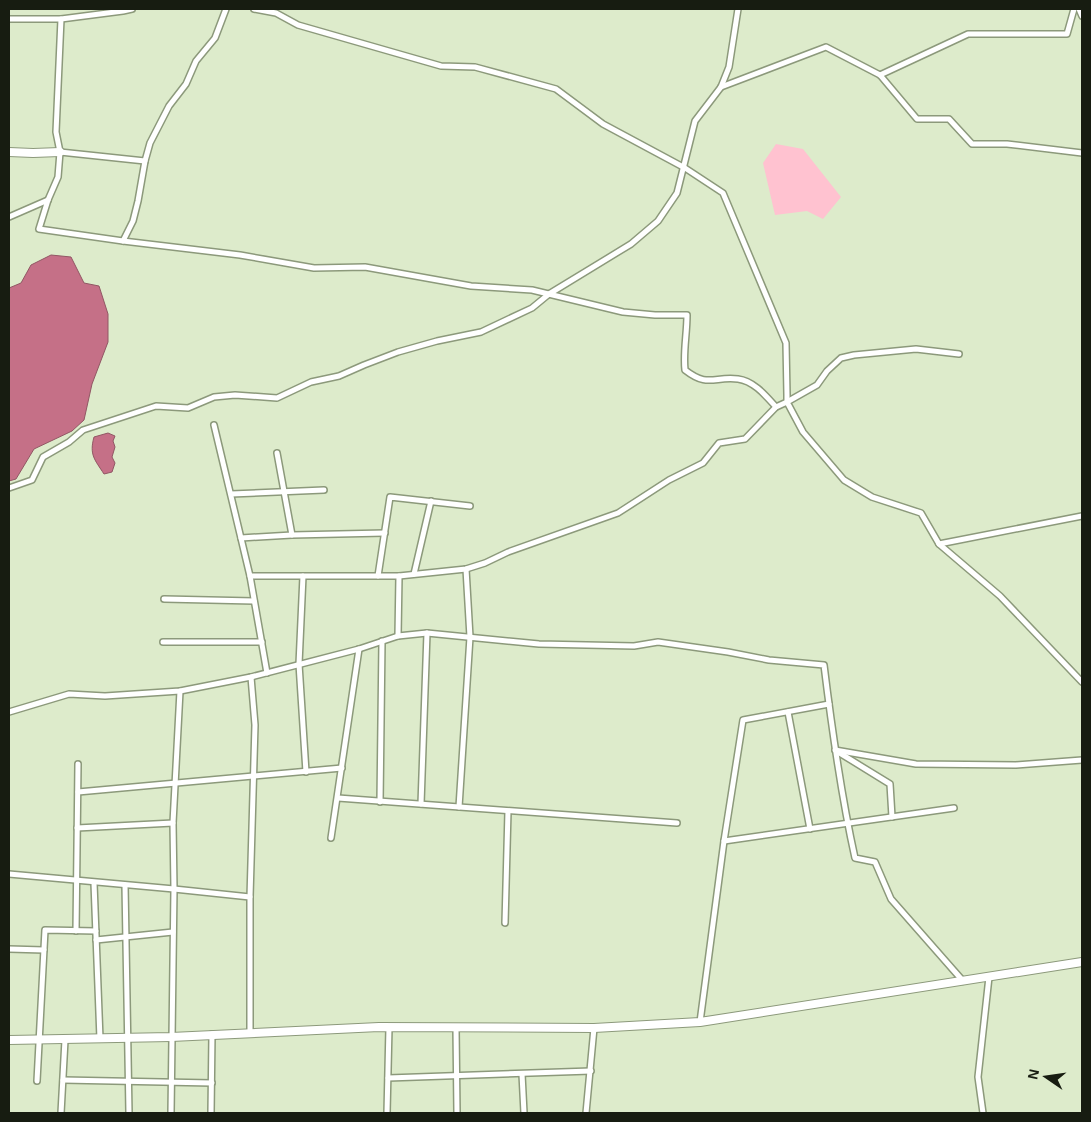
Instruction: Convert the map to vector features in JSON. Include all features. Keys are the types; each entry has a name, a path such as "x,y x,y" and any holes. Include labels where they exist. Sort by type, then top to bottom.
{"main road":[{"path":"9,152 33,154 60,152"},
{"path":"9,1040 172,1037 250,1032 389,1028 594,1028 700,1022 1082,962"}],"street":[{"path":"9,20 61,19 132,9"},
{"path":"123,241 137,208 144,161 150,144 169,106 186,84 196,61 215,38 226,9"},
{"path":"254,9 276,13"},
{"path":"271,9 298,24 441,66 475,67 556,89 603,124 685,168 723,194 786,343 787,402 804,432 844,480 872,497 921,513 939,544 1000,596 1082,682"},
{"path":"9,488 32,480 43,457 70,442 83,430 116,418 156,406 188,408 214,397 235,395 277,398 311,382 339,376 398,352 437,341 481,332 532,308 549,294 631,244 658,222 677,193 685,168 695,121 720,88 729,68 738,9"},
{"path":"880,75 968,34 1067,34 1074,9"},
{"path":"1079,9 1082,16"},
{"path":"61,19 56,132 60,152 58,177 39,229 240,255 314,268 365,267 471,286 532,290 623,312 687,315 683,356 685,370 696,378 712,381 738,379 747,382 762,392 776,407"},
{"path":"720,88 826,47 880,75 917,119 949,119 972,144 1007,144 1082,154"},
{"path":"60,152 144,161"},
{"path":"9,217 48,200"},
{"path":"250,576 398,576 466,569 618,513 669,480 703,463 719,443 745,439 776,407 817,385 841,358 916,348 958,354"},
{"path":"214,425 250,576 267,673"},
{"path":"277,453 292,535"},
{"path":"231,494 324,490"},
{"path":"378,576 390,496 470,506"},
{"path":"414,574 431,501"},
{"path":"939,544 1082,516"},
{"path":"241,538 385,533"},
{"path":"459,807 470,637 466,569"},
{"path":"303,576 299,664 306,772"},
{"path":"398,576 398,636"},
{"path":"164,599 254,601"},
{"path":"420,804 427,633"},
{"path":"9,712 69,694 105,696 180,691 267,673 359,649 398,636 427,633 539,644 634,646 658,642 769,660 824,666 835,750 856,858 875,862 890,899 963,981"},
{"path":"380,802 382,641"},
{"path":"162,642 262,642"},
{"path":"331,838 359,649"},
{"path":"250,1032 250,897 255,725 251,677"},
{"path":"171,1113 174,822 180,691"},
{"path":"700,1022 724,842 743,720 829,704"},
{"path":"788,712 810,829"},
{"path":"835,750 916,764 1016,765 1082,760"},
{"path":"835,750 890,784 892,817"},
{"path":"76,931 78,764"},
{"path":"78,792 342,768"},
{"path":"338,798 676,823"},
{"path":"724,842 954,808"},
{"path":"505,923 508,811"},
{"path":"77,828 174,822"},
{"path":"9,874 250,897"},
{"path":"94,883 100,1039"},
{"path":"125,885 129,1113"},
{"path":"38,1081 46,930 96,931"},
{"path":"96,940 173,932"},
{"path":"9,949 44,950"},
{"path":"983,1113 978,1077 989,977"},
{"path":"387,1113 389,1028"},
{"path":"456,1028 457,1113"},
{"path":"586,1113 594,1028"},
{"path":"211,1113 212,1034"},
{"path":"61,1113 65,1040"},
{"path":"388,1078 591,1071"},
{"path":"522,1074 524,1113"},
{"path":"62,1080 212,1084"}],"shaded area":[{"path":"776,144 803,149 841,197 823,219 807,211 775,215 763,163"},
{"path":"51,255 71,257 84,283 99,286 108,314 108,342 92,384 84,420 72,431 34,449 16,479 9,481 9,288 21,283 31,265"},
{"path":"108,433 115,436 113,441 115,447 112,457 115,463 112,472 104,474 94,457 92,448 94,437"}]}
